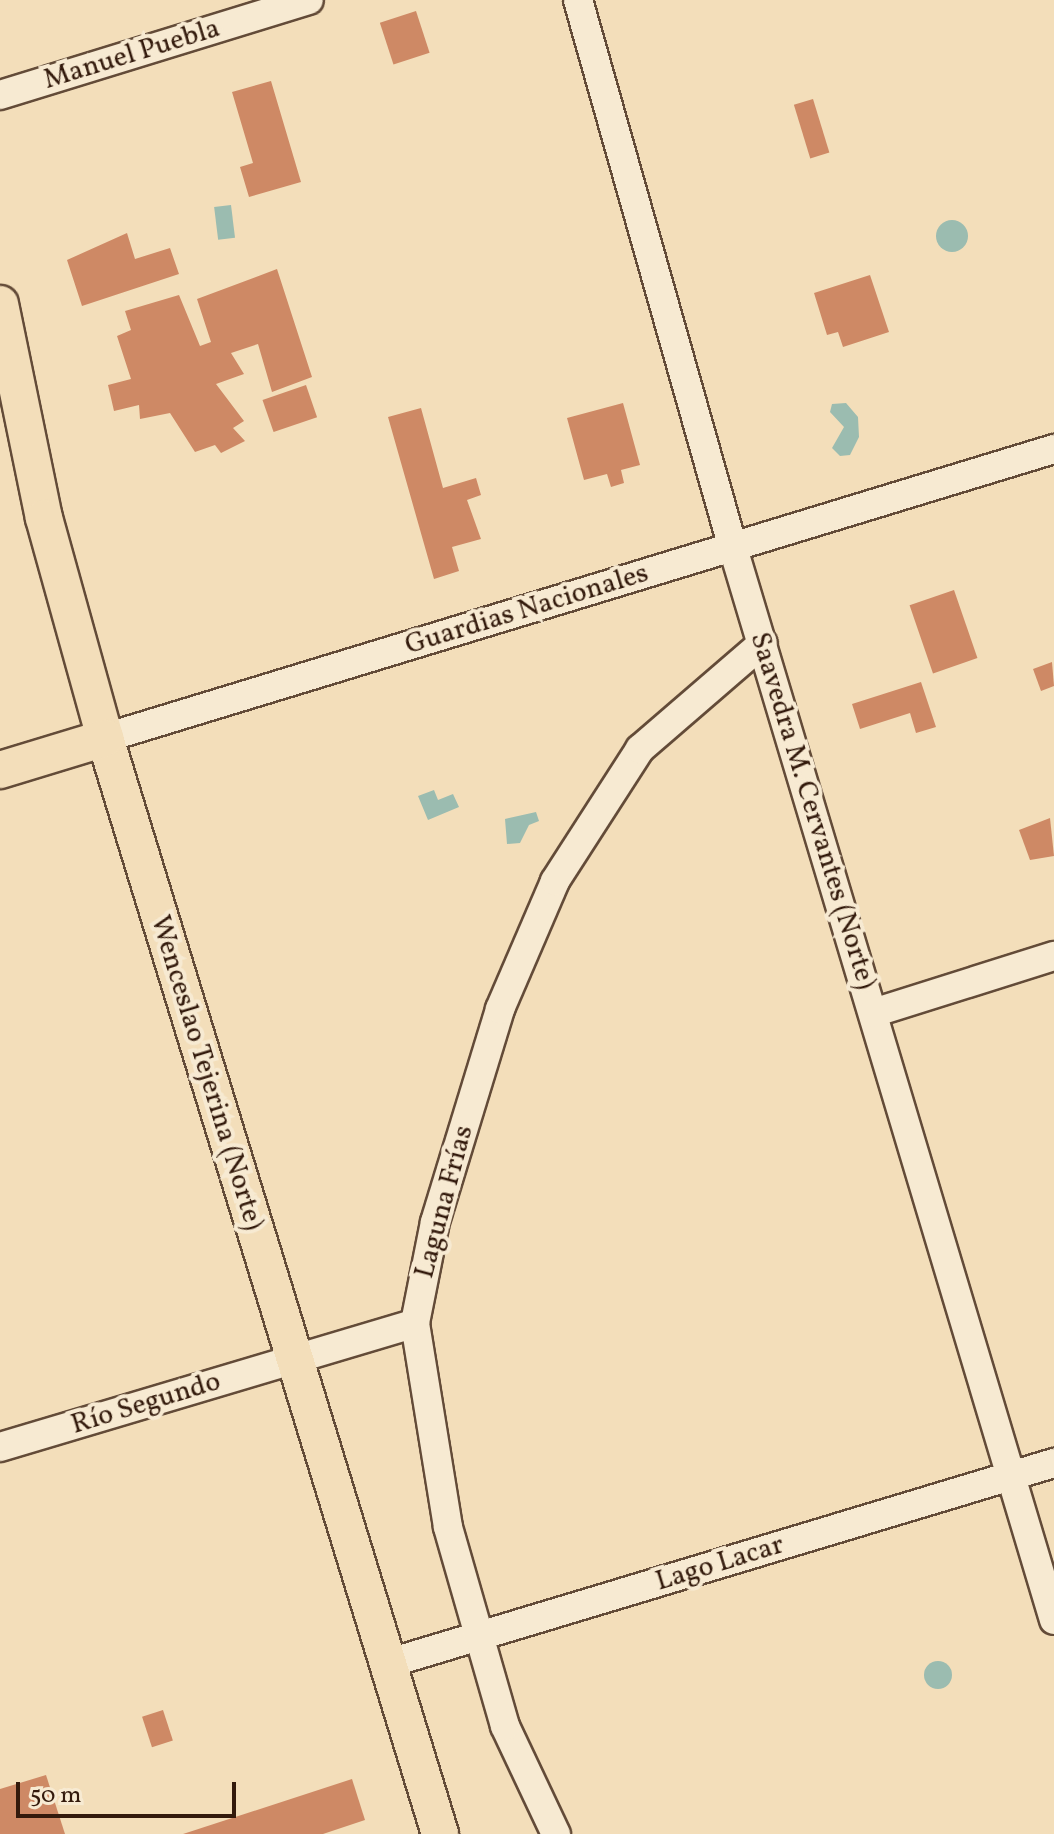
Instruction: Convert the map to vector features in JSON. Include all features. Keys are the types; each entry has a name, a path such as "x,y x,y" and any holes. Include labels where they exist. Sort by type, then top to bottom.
{"main road":[{"name":"Wenceslao Tejerina (Norte)","path":"0,304 44,518 105,738 292,1360 440,1834"},
{"name":"Guardias Nacionales","path":"0,770 105,738"}],"street":[{"name":"Manuel Puebla","path":"0,95 309,0"},
{"name":"Saavedra M. Cervantes (Norte)","path":"578,0 733,548 1054,1620"},
{"name":"Guardias Nacionales","path":"105,738 1054,449"},
{"name":"Laguna Frías","path":"556,1834 505,1726 448,1527 415,1323 435,1222 500,1009 555,881 640,749 763,643"},
{"path":"873,1013 1054,956"},
{"name":"Río Segundo","path":"0,1447 415,1323"},
{"name":"Lago Lacar","path":"386,1664 1054,1463"}],"water":[{"path":"231,205 235,238 218,240 214,207"},
{"path":"952,220 964,224 968,236 964,248 952,252 940,248 936,236 940,224"},
{"path":"846,403 858,417 859,437 850,455 840,456 832,448 844,427 830,412 832,404"},
{"path":"434,790 438,800 453,794 459,807 428,820 418,796"},
{"path":"536,812 539,821 529,825 520,843 507,844 505,819"},
{"path":"938,1661 948,1665 952,1675 948,1685 938,1689 928,1685 924,1675 928,1665"}],"building":[{"path":"416,11 430,53 393,65 380,23"},
{"path":"271,81 301,182 249,197 240,167 253,163 232,92"},
{"path":"813,99 829,153 810,158 794,105"},
{"path":"127,233 135,259 170,248 179,274 82,306 67,260"},
{"path":"277,269 312,377 272,392 258,344 231,353 244,374 216,384 244,421 233,428 245,441 221,453 215,445 195,452 170,413 140,419 139,405 114,411 108,385 131,379 117,336 131,330 125,311 179,295 200,346 211,342 197,299"},
{"path":"870,275 889,332 843,347 838,332 827,335 814,293"},
{"path":"306,385 317,417 274,432 263,400"},
{"path":"623,403 640,465 621,470 624,483 611,487 607,474 584,480 567,418"},
{"path":"421,408 443,488 476,478 481,495 467,500 481,539 452,547 459,571 434,579 388,417"},
{"path":"954,590 977,658 933,673 910,605"},
{"path":"1052,662 1054,686 1041,691 1033,669"},
{"path":"921,682 936,727 916,733 910,713 860,729 852,704"},
{"path":"1050,818 1054,856 1030,860 1019,830"},
{"path":"163,1710 173,1740 152,1747 142,1717"},
{"path":"46,1775 65,1834 0,1834 0,1789"},
{"path":"352,1779 365,1820 323,1834 183,1834"}]}
